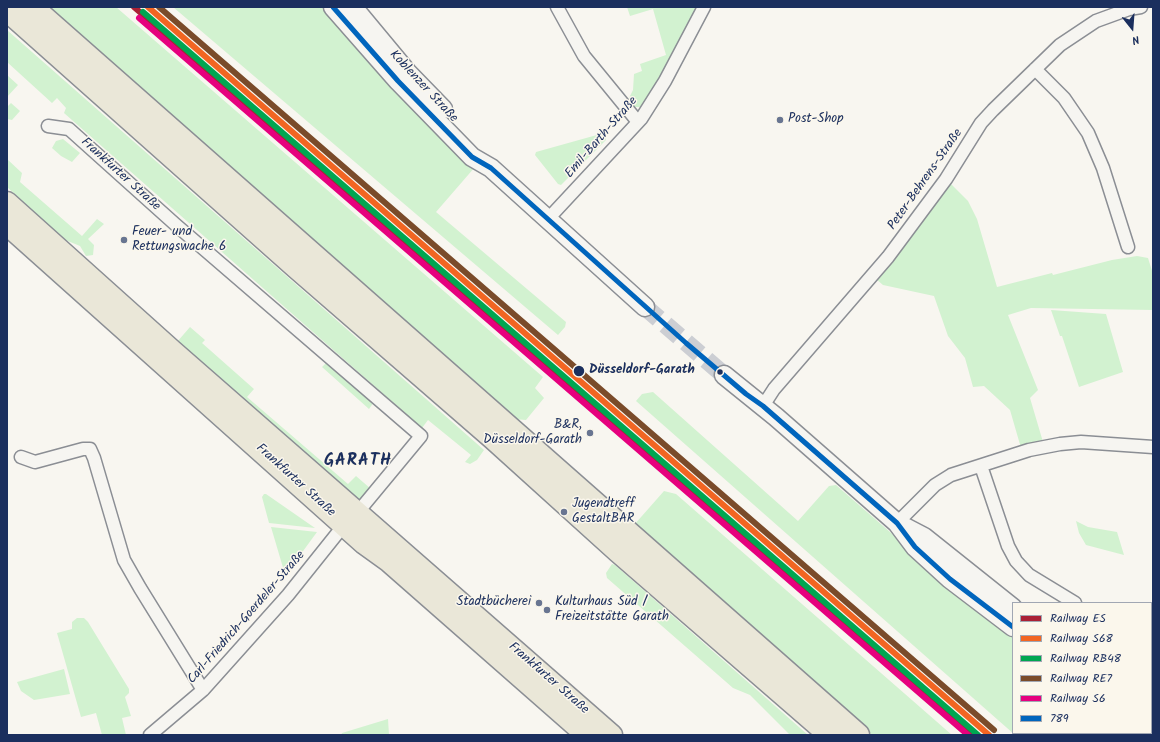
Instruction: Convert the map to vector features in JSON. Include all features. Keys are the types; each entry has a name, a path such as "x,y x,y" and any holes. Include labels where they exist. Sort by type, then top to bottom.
{"highway":[{"path":"32,7 625,544 830,735"},
{"path":"7,10 296,267 499,431"},
{"path":"625,544 858,735"}],"main road":[{"name":"Koblenzer Straße","path":"333,7 363,43 472,157 491,168 645,307"},
{"name":"Koblenzer Straße","path":"353,7 407,72 480,149 491,168"},
{"name":"Frankfurter Straße","path":"7,202 172,350 351,519 364,544 389,562 599,733"},
{"name":"Frankfurter Straße","path":"7,225 351,519"},
{"path":"724,375 763,406 897,523 915,547 950,578 1012,626"},
{"path":"897,523 924,537 1012,607"}],"street":[{"path":"557,7 584,56 638,122"},
{"name":"Emil-Barth-Straße","path":"548,219 638,122 665,81 688,41 704,7"},
{"name":"Peter-Behrens-Straße","path":"763,406 774,389 888,257 946,179 981,123 1060,45 1096,21 1129,9 1141,7"},
{"path":"1035,69 1064,98 1088,133 1103,168 1128,247"},
{"name":"Frankfurter Straße","path":"48,126 69,130 173,222 421,436 351,519"},
{"path":"897,523 935,485 951,475 1029,450 1070,443 1153,448"},
{"path":"21,457 35,462 83,449 90,449 124,560 203,690"},
{"path":"981,466 1008,546 1016,561 1029,575 1073,602"},
{"name":"Carl-Friedrich-Goerdeler-Straße","path":"150,735 203,690 288,595 351,519"}],"green space":[{"path":"48,7 116,7 543,377 535,388 544,398 526,420 514,419"},
{"path":"173,7 325,7 475,167 436,212 566,322 565,327 558,335"},
{"path":"627,7 699,7 671,60 645,103 640,107 633,107 627,102 633,90 634,74 642,71 640,64 666,55 653,9 630,16"},
{"path":"7,30 484,450 477,460 470,464 465,462 471,455 428,420 422,428 64,113 66,108 57,98 52,103 7,62"},
{"path":"7,75 18,85 7,97"},
{"path":"11,103 20,111 12,120 7,119 7,107"},
{"path":"604,133 606,140 561,185 558,184 535,155 536,152"},
{"path":"63,139 80,153 72,162 61,156 52,148 56,141"},
{"path":"7,159 22,173 20,182 82,236 97,219 104,224 88,239 94,245 93,255 86,256 80,246 63,239 46,228 40,217 7,187"},
{"path":"948,181 968,201 977,219 997,287 1112,260 1137,256 1148,258 1153,274 1153,310 1031,308 1008,315 1038,390 1030,398 1043,442 1021,448 1010,410 984,386 973,387 965,358 948,336 934,296 883,285 876,279"},
{"path":"1051,310 1106,314 1123,372 1079,387 1062,336 1060,336"},
{"path":"190,327 205,340 202,343 254,389 247,397 348,484 356,476 371,489 362,498 356,501 177,342"},
{"path":"327,362 374,402 369,409 322,367"},
{"path":"653,392 798,521 829,486 836,485 913,552 1012,633 1012,732 636,401 642,394"},
{"path":"664,491 676,494 952,735 872,735 634,525"},
{"path":"264,494 315,528 269,523 262,497"},
{"path":"1076,521 1088,527 1117,532 1124,555 1086,545 1079,533"},
{"path":"271,527 317,532 287,573 284,571"},
{"path":"612,564 615,565 808,735 790,735 750,695 733,688 607,578 606,573"},
{"path":"77,618 84,618 88,622 129,689 129,693 125,697 131,716 122,718 126,735 102,735 96,713 81,717 57,633 72,629 72,622"},
{"path":"64,669 70,694 34,700 21,691 17,682"},
{"path":"388,719 389,735 341,735 342,733"},
{"path":"1014,734 1126,734 1126,735"}],"tunnel":[{"path":"645,307 724,375"}],"rail line":[{"name":"ES","path":"134,7 976,735"},
{"name":"S68","path":"148,7 989,735"},
{"name":"RE7","path":"159,7 994,730"},
{"name":"RB48","path":"143,12 978,735"},
{"name":"S6","path":"139,18 968,735"}],"transit line":[{"name":"789","path":"333,7 398,81 472,157 491,168 686,343 746,394 763,406 897,523 915,547 950,579 1012,626"}],"place":[{"name":"Post-Shop","path":"780,120"},
{"name":"Feuer- und Rettungswache 6","path":"124,240"},
{"name":"Düsseldorf-Garath","path":"579,371"},
{"name":"B&R, Düsseldorf-Garath","path":"590,433"},
{"name":"Jugendtreff GestaltBAR","path":"564,512"},
{"name":"Stadtbücherei","path":"539,603"},
{"name":"Kulturhaus Süd / Freizeitstätte Garath","path":"547,610"}],"district":[{"name":"GARATH","path":"358,462"}]}
